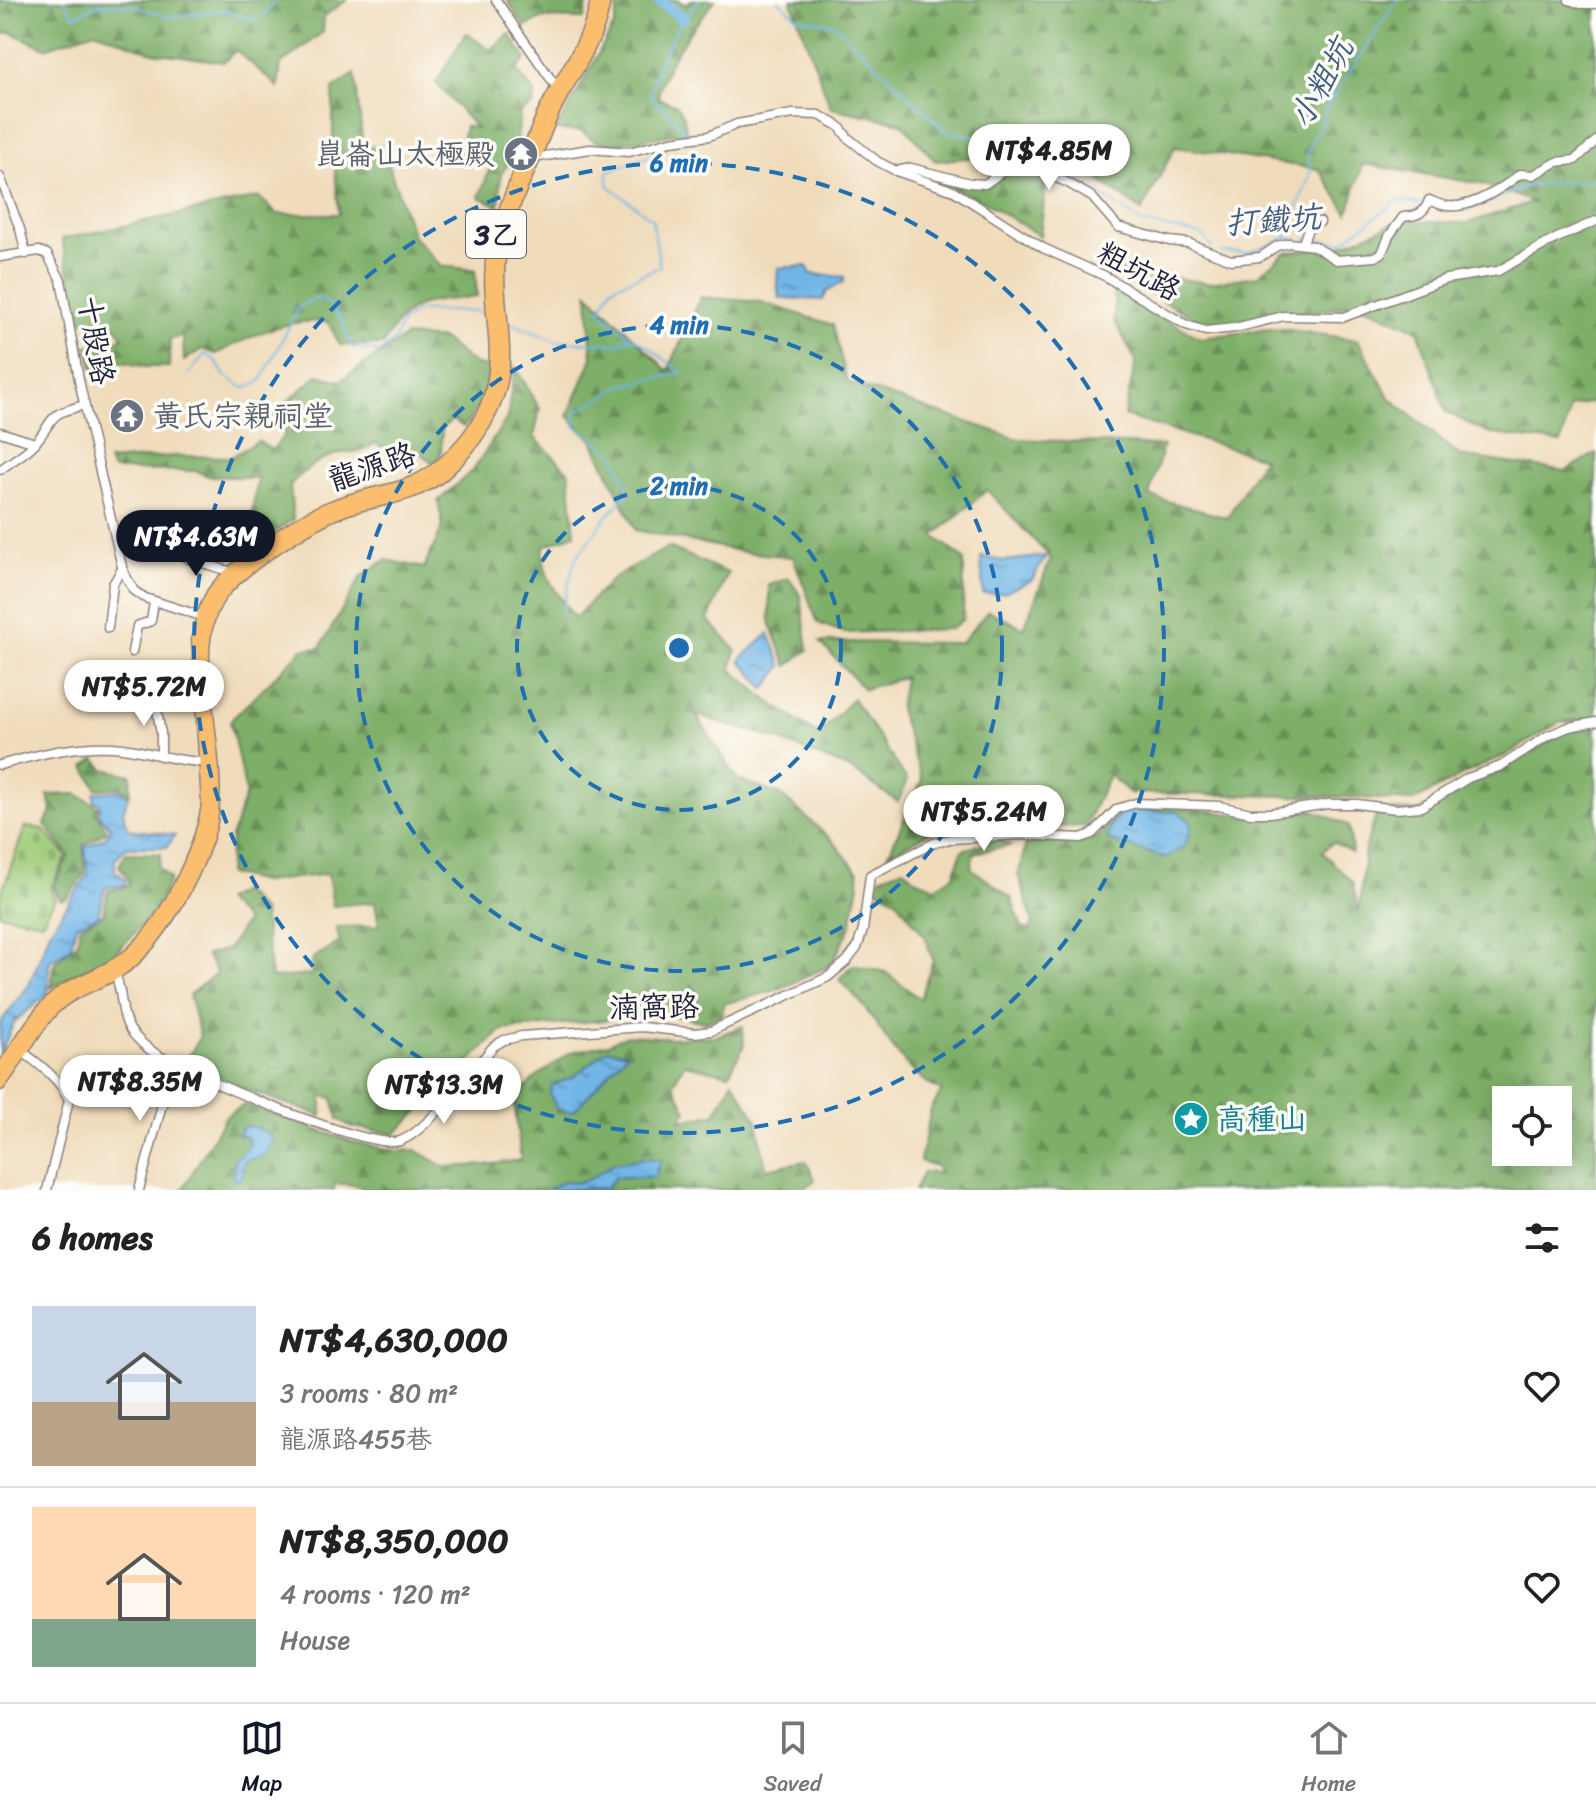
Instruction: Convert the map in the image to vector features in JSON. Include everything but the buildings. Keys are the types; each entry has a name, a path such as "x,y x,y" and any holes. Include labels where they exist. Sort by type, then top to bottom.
{"main road":[{"name":"3乙","path":"559,92 593,22 596,0"},
{"name":"3乙","path":"2,1078 56,1007 140,956 161,930 209,836 215,806 204,653 205,617 238,578 307,527 332,515 415,492 428,485 452,466 475,439 495,405 504,366 496,318 504,235 545,108 594,39 605,0"},
{"name":"龍源路","path":"205,617 213,592 232,572 316,512 412,484 446,460 469,435 488,403 496,365 496,318"},
{"name":"3乙","path":"2,1078 50,1002 72,986 113,970"}],"street":[{"path":"496,0 559,92"},
{"path":"1569,0 1596,4"},
{"name":"粗坑路","path":"530,159 590,149 629,152 671,141 709,136 737,124 793,114 819,115 839,126 869,156 896,171 954,191 1043,248 1105,276 1186,325 1206,331 1235,328 1284,316 1344,317 1446,279 1498,271 1555,239 1596,221"},
{"path":"896,171 911,168 985,184 1006,169 1030,166 1092,197 1118,227 1137,234 1203,247 1231,260 1260,257 1277,246 1289,243 1314,246 1337,260 1375,257 1382,253 1389,236 1403,217 1416,217 1428,205 1450,207 1486,197 1520,174 1533,175 1557,162 1575,160 1596,141"},
{"path":"0,177 26,254 0,257"},
{"path":"1303,243 1310,223 1320,222"},
{"name":"十股路","path":"26,254 39,251 47,254 61,280 84,405 122,569 134,591 154,602 205,617"},
{"path":"0,470 35,443 49,420 58,412 84,405"},
{"path":"0,432 35,443"},
{"path":"179,551 189,559 232,572"},
{"path":"108,628 113,584 122,569"},
{"path":"132,652 137,626 151,621 154,602"},
{"path":"155,698 161,756"},
{"name":"湳窩路","path":"113,970 123,1015 133,1035 173,1064 283,1110 371,1140 397,1142 409,1137 427,1121 494,1046 504,1040 642,1027 695,1033 711,1031 828,977 857,948 863,930 870,875 934,843 951,839 1021,835 1081,838 1092,834 1117,809 1136,803 1201,805 1270,813 1328,804 1396,809 1421,807 1468,778 1501,766 1547,736 1569,727 1596,722"},
{"path":"0,765 37,754 90,748 122,748 211,762"},
{"path":"23,1052 49,1072 65,1090 69,1100 47,1190"},
{"path":"139,1190 173,1064"}],"green space":[{"path":"0,0 347,0 324,16 323,32 281,64 278,87 236,50 224,62 152,52 95,31 45,48 10,32 0,35"},
{"path":"507,0 588,0 584,19 543,18 525,27"},
{"path":"619,0 677,0 686,5 691,0 715,0 680,47 660,86 658,98 677,105 684,117 686,133 613,144 597,142 580,131 556,130 615,24"},
{"path":"791,0 1596,0 1596,401 1570,407 1561,443 1487,433 1446,412 1418,330 1357,303 1204,324 1105,268 1209,283 1257,276 1286,252 1335,248 1399,221 1467,223 1534,202 1482,184 1363,164 1348,213 1319,169 1175,147 1142,211 1056,149 935,161 902,123 831,108"},
{"path":"466,33 490,50 510,34 526,59 517,70 535,93 533,105 520,113 516,153 501,174 499,206 479,197 492,164 460,154 465,126 476,128 436,83"},
{"path":"355,74 363,147 382,146 413,236 441,266 475,270 477,297 433,302 411,310 392,329 383,345 340,345 328,322 298,322 270,329 216,354 202,349 184,361 183,336 170,339 169,367 146,367 118,361 99,375 93,368 87,346 123,338 117,327 78,320 62,239 259,197 277,214 339,214 333,147 333,89"},
{"path":"1028,168 1047,175 1040,236 978,198 915,173 989,186 1009,171"},
{"path":"1114,289 1200,338 1277,328 1358,340 1389,397 1460,456 1566,471 1596,453 1596,718 1559,723 1506,755 1413,801 1130,793 1109,775 1085,826 936,829 888,855 922,780 899,709 904,677 864,689 820,642 961,643 988,611 1024,628 1051,558 987,490 934,536 964,559 963,619 951,629 845,633 818,623 793,557 744,552 636,530 593,441 568,416 592,358 588,293 668,371 701,297 761,302 833,325 847,382 1018,439 1163,446 1149,496 1227,518 1263,458 1124,416 1136,361 1114,320"},
{"path":"406,336 442,339 476,365 490,367 481,404 464,427 452,420 442,428 441,454 434,464 417,450 409,458 374,443 365,450 331,456 311,466 290,485 293,519 266,539 248,535 258,478 208,476 196,471 113,470 108,461 176,456 231,457 258,441 272,450 285,435 273,414 318,375 340,381"},
{"path":"515,367 540,409 534,437 569,472 575,534 544,546 543,556 552,584 575,618 613,578 669,547 728,573 708,620 736,650 731,669 768,701 819,735 853,698 907,780 898,802 852,770 777,739 696,715 738,780 781,795 833,841 858,872 859,884 850,929 831,965 777,990 723,1004 723,1016 704,1022 666,1014 502,1030 395,1134 352,1127 338,1119 333,1098 322,1096 322,1116 235,1084 189,1056 200,1036 189,995 217,973 206,955 228,949 246,921 224,900 242,891 263,912 271,978 311,975 313,958 340,942 336,927 379,926 375,902 333,906 328,874 263,882 228,874 231,838 246,793 230,721 303,649 320,648 361,577 386,560 424,568 443,526 438,501 474,469 507,418"},
{"path":"789,578 801,597 808,650 787,666 770,622 769,585"},
{"path":"1596,726 1596,1190 914,1190 923,1172 940,1173 936,1166 920,1161 931,1109 942,1091 907,1065 839,979 852,965 885,972 920,999 933,960 925,937 897,900 876,888 880,877 904,868 915,879 935,887 954,875 962,850 999,839 1011,845 974,853 971,868 1011,898 1022,927 1030,930 1033,922 1018,875 1027,839 1068,843 1097,837 1122,810 1136,807 1199,809 1248,817 1313,810 1349,826 1352,853 1333,842 1322,852 1352,882 1359,913 1365,848 1378,810 1420,811 1464,784 1493,775 1567,731"},
{"path":"95,759 104,769 131,775 130,795 121,787 97,789 85,767"},
{"path":"76,794 98,806 97,814 107,831 84,845 85,873 67,898 61,900 53,888 69,856 45,824 52,810 48,795"},
{"path":"25,827 43,829 67,856 50,889 55,899 42,922 0,914 0,897"},
{"path":"126,853 161,854 159,868 170,879 156,907 118,952 51,988 55,962 77,943 80,927 103,914 108,891 129,886 129,879 119,866"},
{"path":"743,1026 744,1046 729,1074 684,1064 673,1084 687,1111 680,1120 715,1114 733,1081 757,1120 766,1169 806,1161 815,1180 801,1190 362,1190 361,1186 335,1183 334,1190 182,1190 226,1116 245,1104 352,1142 398,1151 416,1150 445,1167 521,1160 514,1101 534,1079 571,1052 608,1044 627,1035 671,1038 717,1036"}],"water":[{"path":"807,266 811,274 844,277 844,282 827,291 823,300 780,298 778,268"},
{"path":"1046,556 1032,580 1004,593 983,594 981,557 1004,561"},
{"path":"769,633 782,666 765,689 740,660"},
{"path":"121,790 128,796 123,812 128,829 175,835 167,847 127,847 115,859 115,871 126,879 125,885 105,888 98,916 76,925 71,947 49,962 48,994 15,1021 0,1054 0,1023 29,985 51,929 88,874 85,847 106,837 111,828 100,816 100,803 94,801 94,793"},
{"path":"1125,811 1178,812 1191,822 1188,840 1166,858 1108,840 1112,823"},
{"path":"608,1049 627,1053 573,1112 557,1109 550,1094 552,1085 573,1077"},
{"path":"244,1126 260,1129 272,1140 263,1155 245,1160 241,1179 233,1180 234,1160 247,1149 249,1138 238,1135"},
{"path":"646,1158 661,1160 655,1177 616,1177 606,1188 546,1190 565,1181 576,1183 590,1179 614,1163"}],"waterway":[{"path":"65,0 74,16 99,4 130,5 170,17 223,10 253,20 269,10 275,0"},
{"name":"打鐵坑","path":"658,0 683,18"},
{"path":"676,137 684,129 650,95 668,44 699,0"},
{"name":"打鐵坑","path":"778,0 798,18 834,24 947,132 991,138 1027,151 1080,181 1142,223 1203,235 1212,248"},
{"name":"小粗坑","path":"1286,238 1310,175 1308,151 1330,102 1397,0"},
{"path":"506,321 555,341 617,344 631,337 600,311 612,287 660,267 652,219 609,186 607,172 660,152 668,145"},
{"name":"打鐵坑","path":"1431,207 1466,211 1531,185 1596,180"},
{"name":"打鐵坑","path":"1306,239 1342,242 1398,200 1425,205"},
{"name":"打鐵坑","path":"1221,252 1248,253 1286,238 1299,239"},
{"path":"189,374 205,354 215,360 225,376 244,388 261,381 299,307 310,300 319,299 334,309 352,347 380,352 394,340 402,322 417,311 477,311 489,315"},
{"path":"561,615 575,559 629,493 614,454 575,426 576,412 623,385 682,373 633,338"}],"place":[{"name":"崑崙山太極殿","path":"521,154"},
{"name":"黃氏宗親祠堂","path":"127,416"},
{"name":"高種山","path":"1191,1119"}]}
